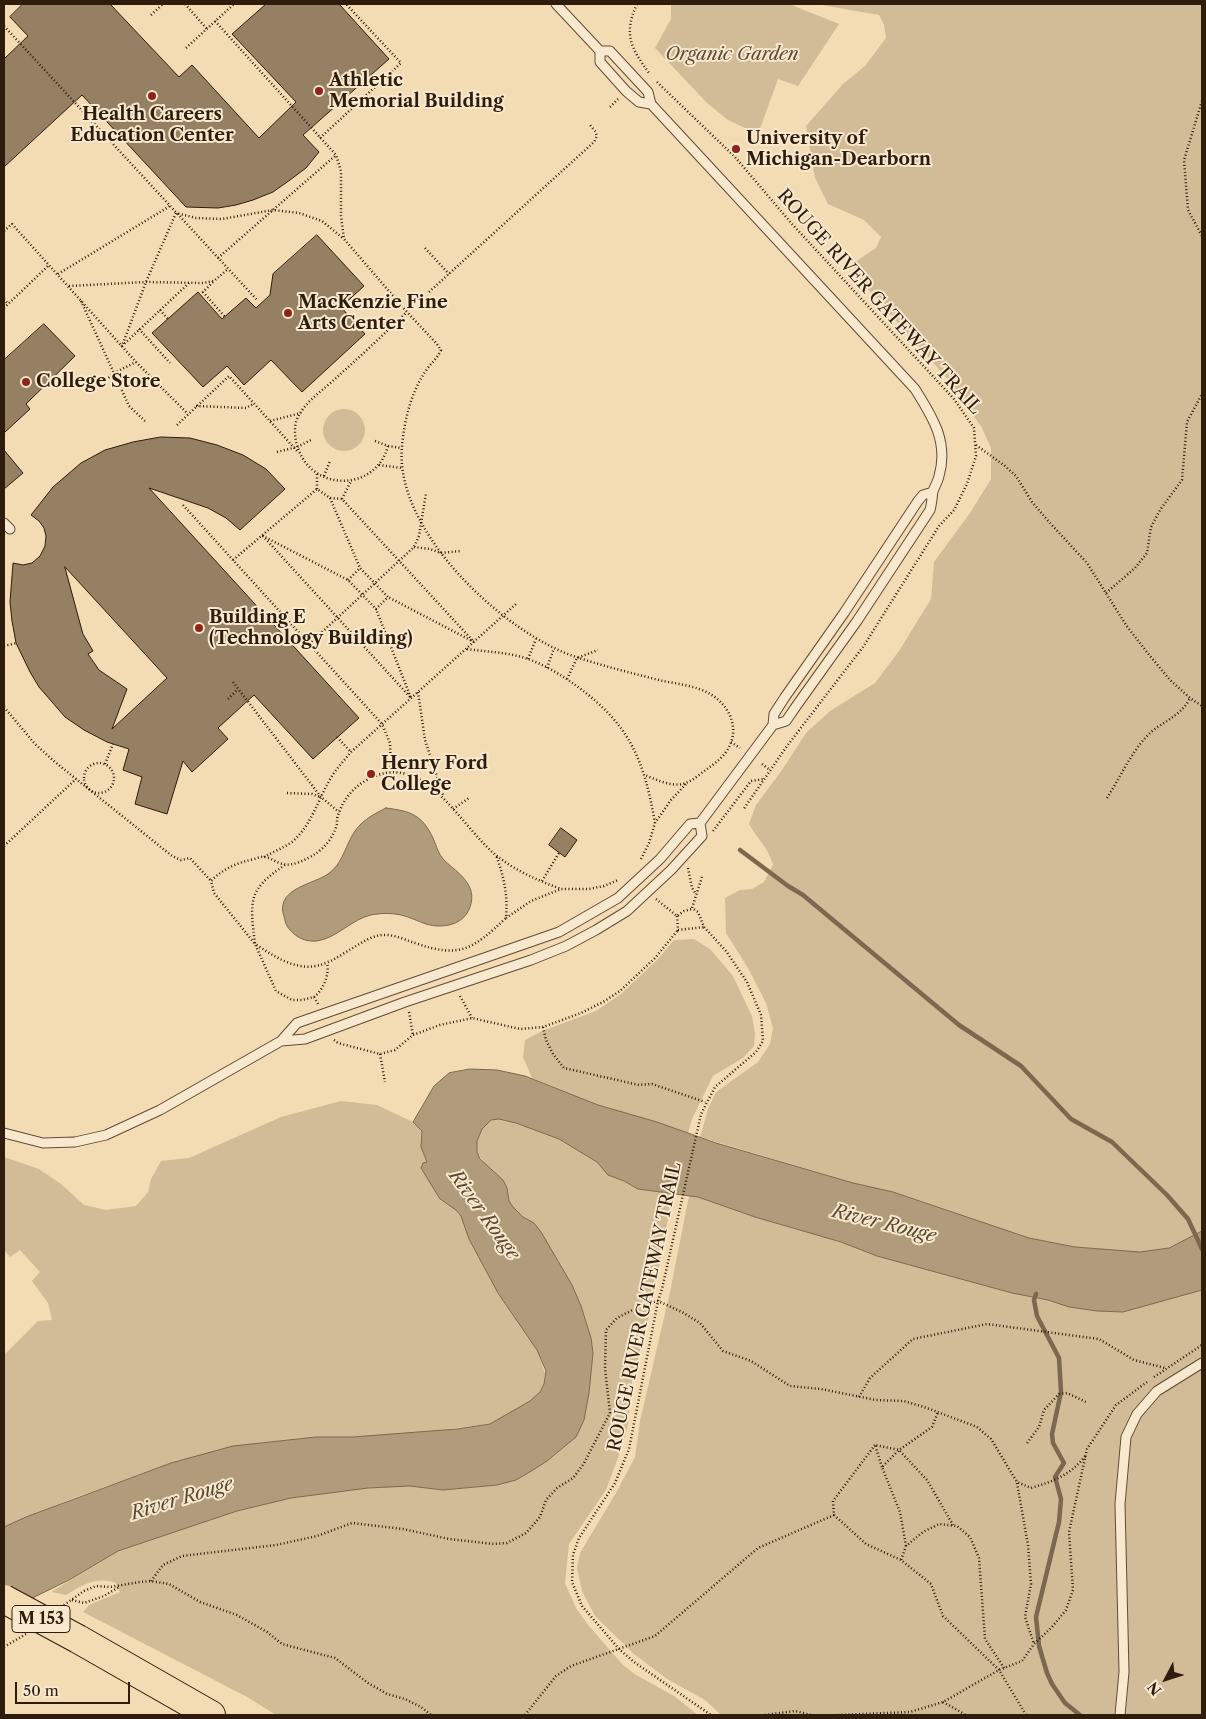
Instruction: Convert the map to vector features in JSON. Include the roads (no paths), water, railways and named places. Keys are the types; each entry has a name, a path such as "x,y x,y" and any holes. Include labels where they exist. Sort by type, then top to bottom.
{"main road":[{"name":"M 153","path":"4,1599 211,1715"}],"lane":[{"path":"281,1042 305,1039 530,960 566,946 627,911 671,870 702,836 700,823 773,726 786,721 857,621 930,510 942,459 941,443 934,418 916,389 651,104 648,92 610,52 600,51 556,4"},
{"path":"600,51 600,62 626,92 639,102 651,104"},
{"path":"773,726 774,714 781,703 844,613 918,500 923,495 933,492"},
{"path":"4,1133 43,1143 75,1142 106,1135 160,1110 281,1042 297,1024 559,932 618,898 660,860 690,824 700,823"},
{"path":"1120,1715 1124,1672 1120,1504 1126,1437 1137,1414 1157,1391 1202,1363"}],"water":[{"path":"386,808 415,815 425,824 439,853 469,886 472,899 467,913 458,922 446,926 426,924 401,915 375,914 357,920 338,933 317,941 302,939 296,935 287,926 283,913 283,905 286,898 291,892 322,878 333,870 340,861 358,827 371,816"},
{"name":"River Rouge","path":"470,1069 497,1070 525,1076 598,1105 657,1122 716,1143 853,1183 893,1192 1029,1238 1075,1247 1140,1252 1169,1248 1202,1231 1202,1290 1123,1312 1069,1307 877,1256 841,1242 755,1217 698,1197 638,1189 608,1175 597,1162 559,1139 516,1123 499,1119 491,1120 482,1129 477,1141 477,1152 480,1159 503,1180 507,1188 509,1201 513,1207 523,1217 534,1223 541,1232 572,1285 591,1338 593,1353 589,1393 584,1420 576,1437 533,1470 516,1480 497,1485 443,1490 410,1486 368,1488 291,1498 237,1511 118,1551 69,1580 4,1612 4,1527 26,1517 171,1463 233,1446 316,1437 353,1437 457,1429 490,1424 530,1401 540,1392 544,1384 546,1371 537,1350 498,1293 469,1239 461,1216 456,1210 440,1199 421,1168 423,1163 427,1162 421,1147 422,1131 413,1122 434,1086 449,1073"}],"waterway":[{"path":"740,850 803,895 959,1025 1021,1066 1071,1119 1112,1142 1167,1195 1188,1219 1202,1249"},
{"path":"1036,1294 1034,1300 1037,1316 1059,1358 1061,1392 1052,1434 1053,1443 1064,1463 1055,1477 1061,1499 1059,1522 1036,1617 1039,1646 1052,1684 1065,1703 1080,1715"}],"place":[{"name":"Athletic Memorial Building","path":"319,91"},
{"name":"Health Careers Education Center","path":"152,96"},
{"name":"University of Michigan-Dearborn","path":"736,149"},
{"name":"MacKenzie Fine Arts Center","path":"288,313"},
{"name":"College Store","path":"26,382"},
{"name":"Building E (Technology Building)","path":"199,628"},
{"name":"Henry Ford College","path":"371,774"}],"park label":[{"name":"Organic Garden","path":"732,55"}]}
